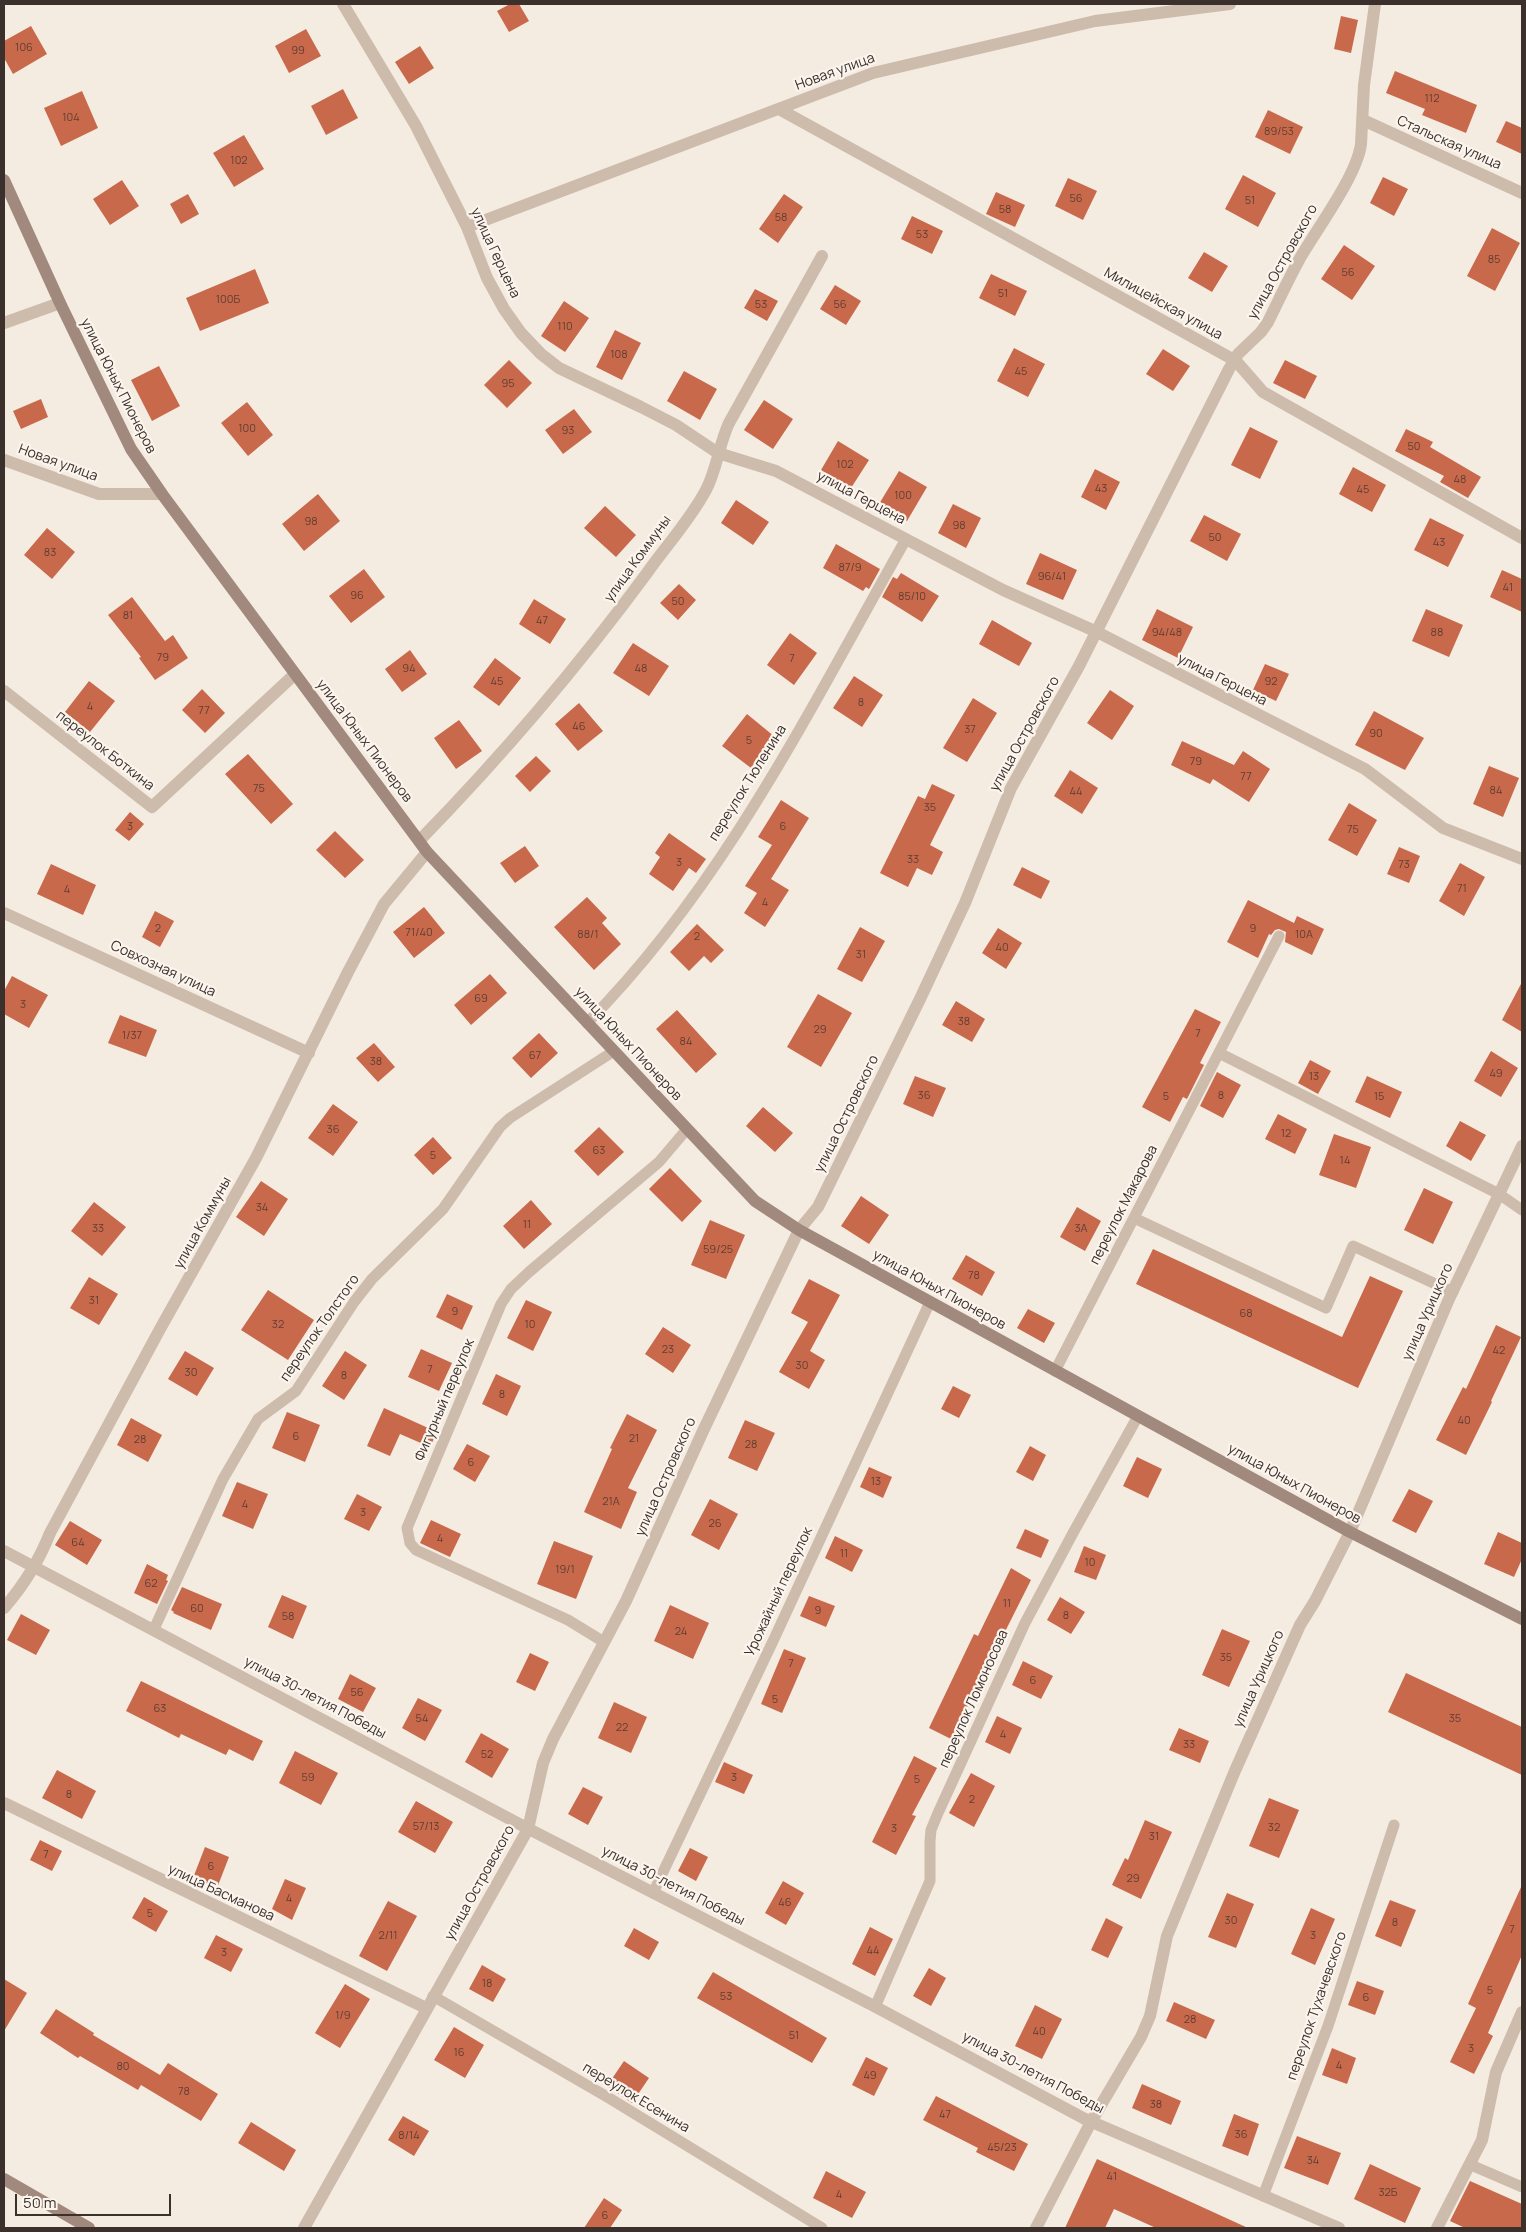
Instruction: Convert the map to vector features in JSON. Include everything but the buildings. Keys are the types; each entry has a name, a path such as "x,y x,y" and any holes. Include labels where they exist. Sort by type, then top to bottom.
{"main road":[{"name":"улица Юных Пионеров","path":"4,180 131,449 162,494 423,847 754,1201 799,1230 1350,1532 1522,1619"},
{"path":"4,2179 89,2228"}],"street":[{"name":"улица Герцена","path":"343,4 416,126 467,227 487,278 504,310 520,332 540,354 558,368 676,425 718,452 776,471 1003,590 1096,632 1365,769 1443,828 1522,859"},
{"name":"Новая улица","path":"467,227 873,73 1095,21 1230,4"},
{"name":"улица Островского","path":"304,2228 528,1829 542,1763 553,1739 626,1601 703,1431 799,1230 818,1207 920,999 965,902 1011,788 1096,632 1229,369 1236,361 1238,354 1261,332 1268,322 1299,261 1352,171 1360,153 1364,85 1374,4"},
{"name":"Милицейская улица","path":"778,109 1236,361 1263,392 1522,538"},
{"name":"Стальская улица","path":"1363,120 1522,192"},
{"name":"улица Коммуны","path":"4,1608 21,1588 35,1566 55,1524 160,1329 247,1174 384,904 423,847 600,638 706,490 730,422 822,256"},
{"path":"4,323 60,302"},
{"name":"Новая улица","path":"4,460 99,494 162,494"},
{"name":"переулок Боткина","path":"4,691 152,807 295,674"},
{"name":"Совхозная улица","path":"4,913 309,1053"},
{"name":"улица Урицкого","path":"1036,2228 1090,2122 1116,2082 1150,2016 1172,1921 1234,1773 1300,1625 1315,1601 1350,1532 1453,1292 1522,1146"},
{"name":"улица 30-летия Победы","path":"4,1551 528,1829 875,2007 1090,2122 1339,2228"},
{"name":"улица Басманова","path":"4,1803 426,2008"},
{"path":"1437,2228 1471,2165 1482,2140 1496,2072 1522,2012"}],"lane":[{"name":"переулок Тюленина","path":"587,1022 650,955 676,922 736,832 784,756 906,539"},
{"name":"переулок Макарова","path":"1056,1371 1279,936"},
{"name":"переулок Толстого","path":"154,1630 223,1479 258,1420 296,1390 354,1302 372,1279 443,1210 500,1127 510,1118 614,1052"},
{"path":"1219,1053 1499,1194 1522,1210"},
{"name":"Фигурный переулок","path":"604,1642 568,1620 416,1550 410,1543 407,1528 501,1304 511,1289 659,1162 687,1129"},
{"path":"1134,1218 1326,1308 1353,1246 1453,1292"},
{"name":"Урожайный переулок","path":"653,1893 774,1639 930,1302"},
{"name":"переулок Ломоносова","path":"875,2007 930,1881 931,1830 938,1813 1025,1622 1072,1532 1138,1416"},
{"name":"переулок Тухачевского","path":"1263,2196 1328,2026 1394,1825"},
{"name":"переулок Есенина","path":"433,1996 609,2098 822,2228"},
{"path":"1471,2165 1522,2186"}]}
